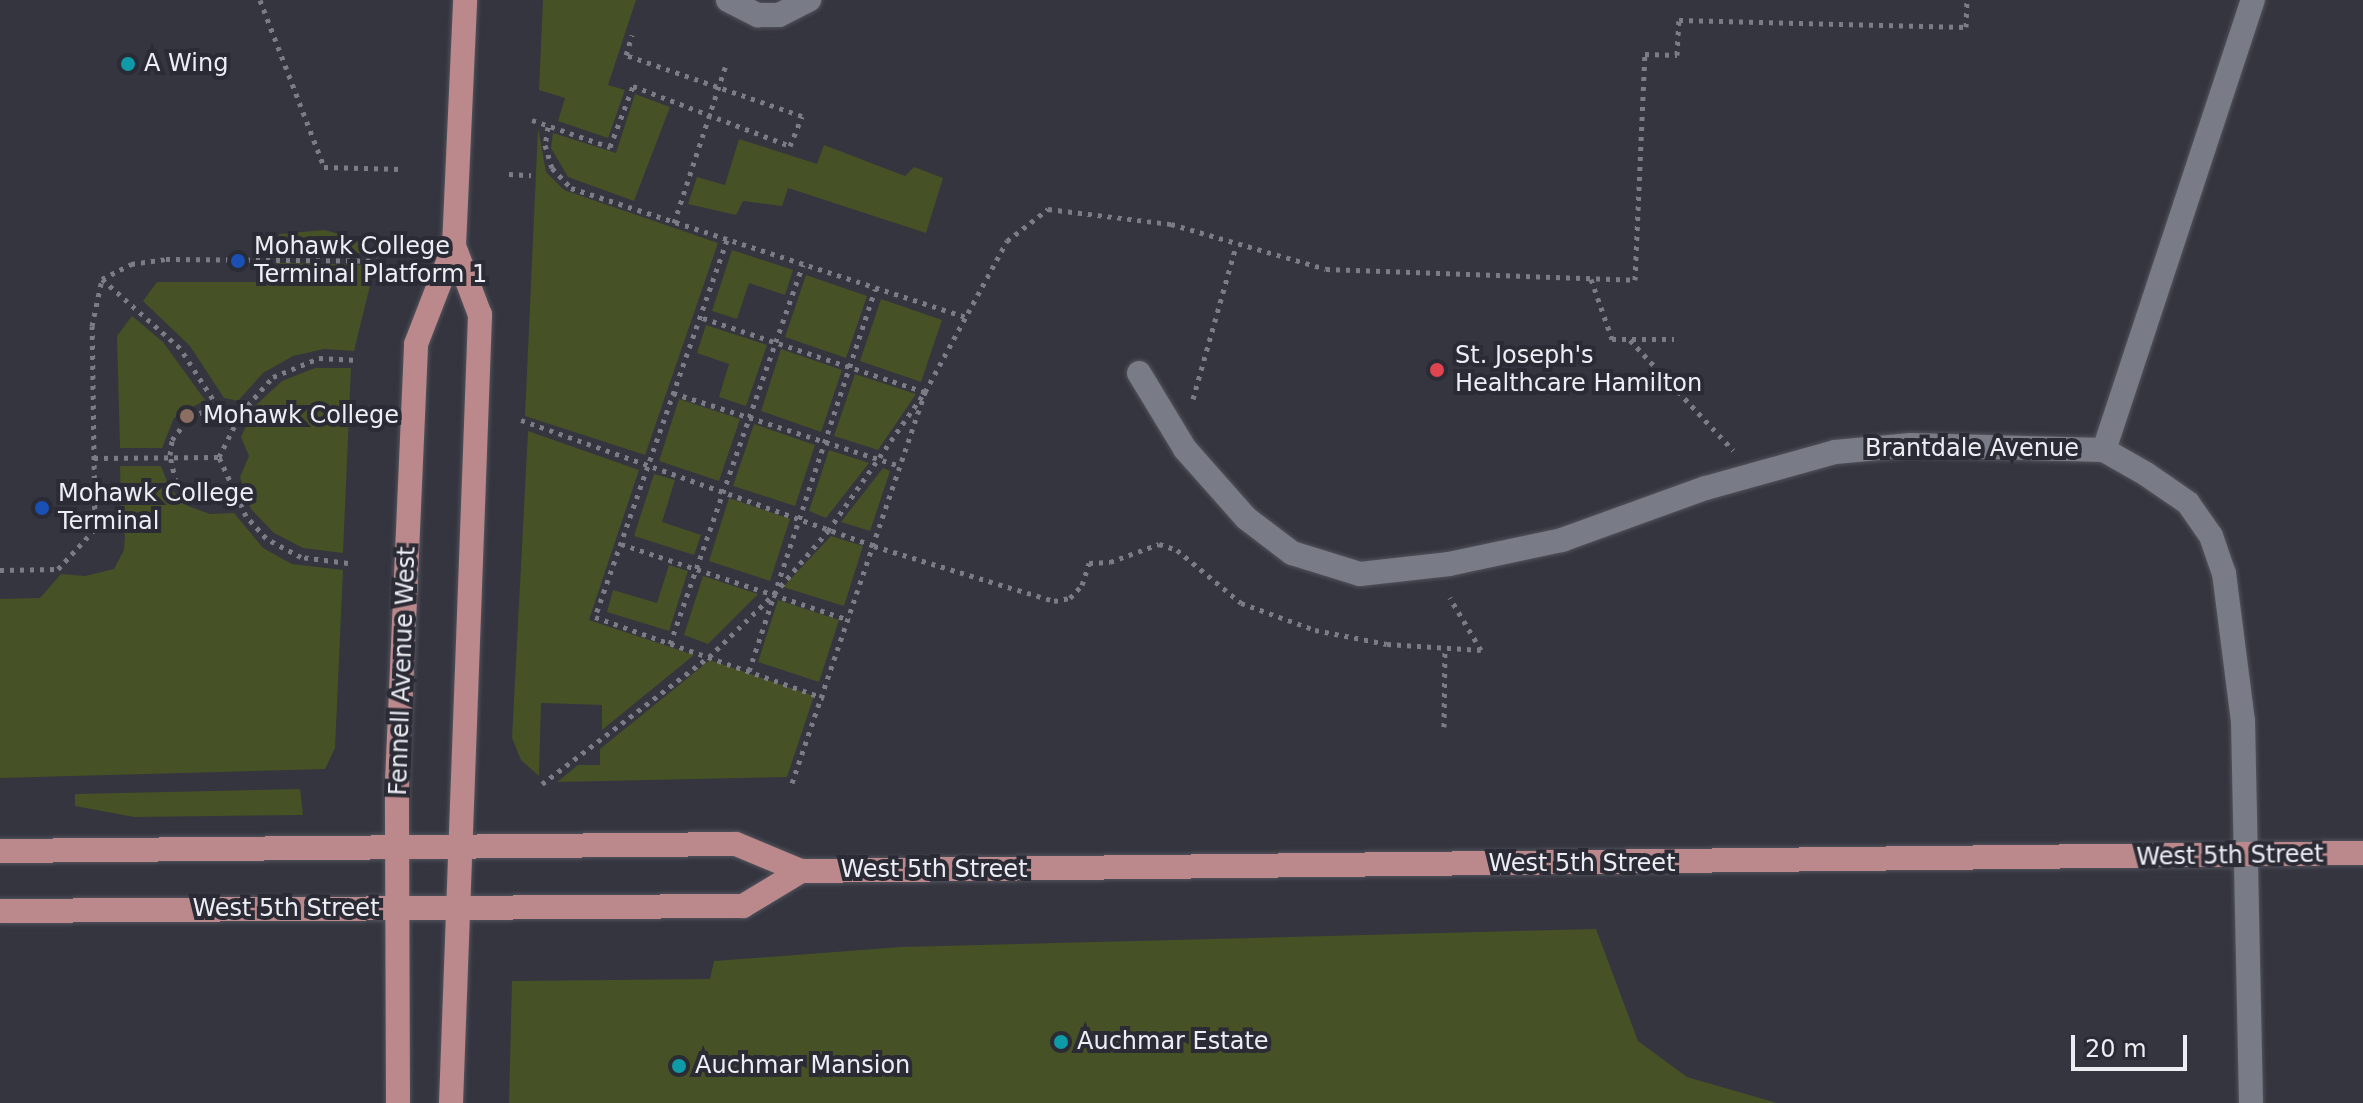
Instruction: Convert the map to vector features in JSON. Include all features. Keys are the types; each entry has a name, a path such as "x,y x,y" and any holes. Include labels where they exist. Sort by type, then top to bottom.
{"main road":[{"name":"Fennell Avenue West","path":"398,1103 397,782 416,344 454,246 465,0"},
{"name":"Fennell Avenue West","path":"451,1103 480,315 454,246"},
{"name":"West 5th Street","path":"0,851 736,844 801,871 2363,853"},
{"name":"West 5th Street","path":"0,911 743,906 801,871"}],"street":[{"path":"728,0 758,15 779,15 809,0"},
{"path":"2104,450 2253,0"},
{"name":"Brantdale Avenue","path":"1139,373 1185,449 1246,518 1292,553 1360,574 1449,564 1562,540 1755,475 1835,452 1911,445 2104,450 2188,503 2211,536 2224,573 2243,721 2243,855 2251,1103"}],"path":[{"path":"260,0 324,167 402,169"},
{"path":"542,784 709,657 774,594 828,531 925,392 969,318 1007,241 1048,209 1171,224 1236,246 1326,269 1635,280 1645,54 1677,55 1679,20 1966,27 1967,0"},
{"path":"532,120 610,147 633,86 790,146 802,116 626,55 632,35"},
{"path":"674,223 726,65"},
{"path":"548,127 545,145 552,168 571,188 969,318"},
{"path":"509,174 531,175"},
{"path":"727,240 595,617 824,698"},
{"path":"1193,399 1236,246"},
{"path":"0,570 58,569 95,529 92,313 102,279 131,264 166,259 378,261"},
{"path":"670,644 803,265"},
{"path":"102,279 180,348 218,407"},
{"path":"1591,279 1612,339 1674,339"},
{"path":"749,671 875,289"},
{"path":"700,317 925,392"},
{"path":"1630,340 1755,475"},
{"path":"219,457 241,413 262,386 286,369 319,358 358,360"},
{"path":"792,783 824,698 925,392"},
{"path":"673,393 901,466"},
{"path":"239,502 197,502 176,482 170,455 179,427 190,416 218,407 241,413"},
{"path":"521,420 828,531 1054,601 1070,598 1082,585 1089,563 1110,562 1159,544 1177,550 1241,603 1315,630 1481,650 1450,598"},
{"path":"94,458 219,457"},
{"path":"219,457 239,502 258,530 282,549 321,561 348,563"},
{"path":"621,544 850,620"},
{"path":"1444,727 1445,648"}],"green space":[{"path":"543,0 636,0 608,85 625,90 608,138 558,121 565,98 539,90"},
{"path":"635,94 670,107 634,201 568,177 551,148 553,133 616,153"},
{"path":"538,128 546,172 564,190 718,243 645,455 525,416"},
{"path":"739,139 817,164 824,145 905,176 914,167 943,178 926,233 788,188 782,206 743,201 736,215 688,204 697,177 725,185"},
{"path":"324,230 351,237 377,253 278,253 279,234"},
{"path":"732,250 793,270 785,295 749,283 737,319 712,311"},
{"path":"277,263 375,265 354,351 324,349 293,356 263,373 238,401 224,398 190,346 143,301 157,282 275,282"},
{"path":"806,275 867,296 846,358 785,337"},
{"path":"881,299 942,320 921,382 860,361"},
{"path":"132,316 163,342 205,400 174,418 162,448 120,448 117,336"},
{"path":"706,325 767,345 746,406 719,397 729,364 697,353"},
{"path":"781,349 842,370 821,432 761,411"},
{"path":"315,368 351,368 343,553 303,548 274,533 251,509 240,477 249,456 241,437 255,406 282,381"},
{"path":"855,374 916,394 878,450 834,436"},
{"path":"679,399 740,419 719,481 659,461"},
{"path":"754,424 815,445 795,506 733,486"},
{"path":"528,431 639,470 589,620 694,655 602,730 602,705 541,703 539,776 521,760 512,738"},
{"path":"829,450 869,463 826,518 809,511"},
{"path":"120,466 161,466 170,489 188,506 210,514 234,513 263,548 292,564 343,570 335,748 325,769 0,778 0,599 40,598 61,574 85,576 114,569 124,550 125,535 115,513 121,507"},
{"path":"883,468 890,471 870,531 841,522"},
{"path":"654,474 675,480 662,522 701,535 694,555 634,536"},
{"path":"729,498 790,519 770,581 709,561"},
{"path":"831,536 863,546 844,606 783,587"},
{"path":"669,565 688,571 669,631 607,612 613,590 657,603"},
{"path":"703,576 758,594 708,644 684,635"},
{"path":"778,600 839,620 819,682 758,662"},
{"path":"710,660 814,696 787,777 557,782 578,765 600,765 600,749"},
{"path":"300,789 303,815 134,817 75,806 75,794"},
{"name":"Auchmar Estate","path":"1596,929 1638,1041 1687,1077 1777,1103 509,1103 512,981 710,979 714,961 901,947"}],"place":[{"name":"A Wing","path":"128,64"},
{"name":"Mohawk College Terminal Platform 1","path":"238,261"},
{"name":"St. Joseph's Healthcare Hamilton","path":"1437,370"},
{"name":"Mohawk College","path":"187,416"},
{"name":"Mohawk College Terminal","path":"42,508"},
{"name":"Auchmar Estate","path":"1061,1042"},
{"name":"Auchmar Mansion","path":"679,1066"}]}
